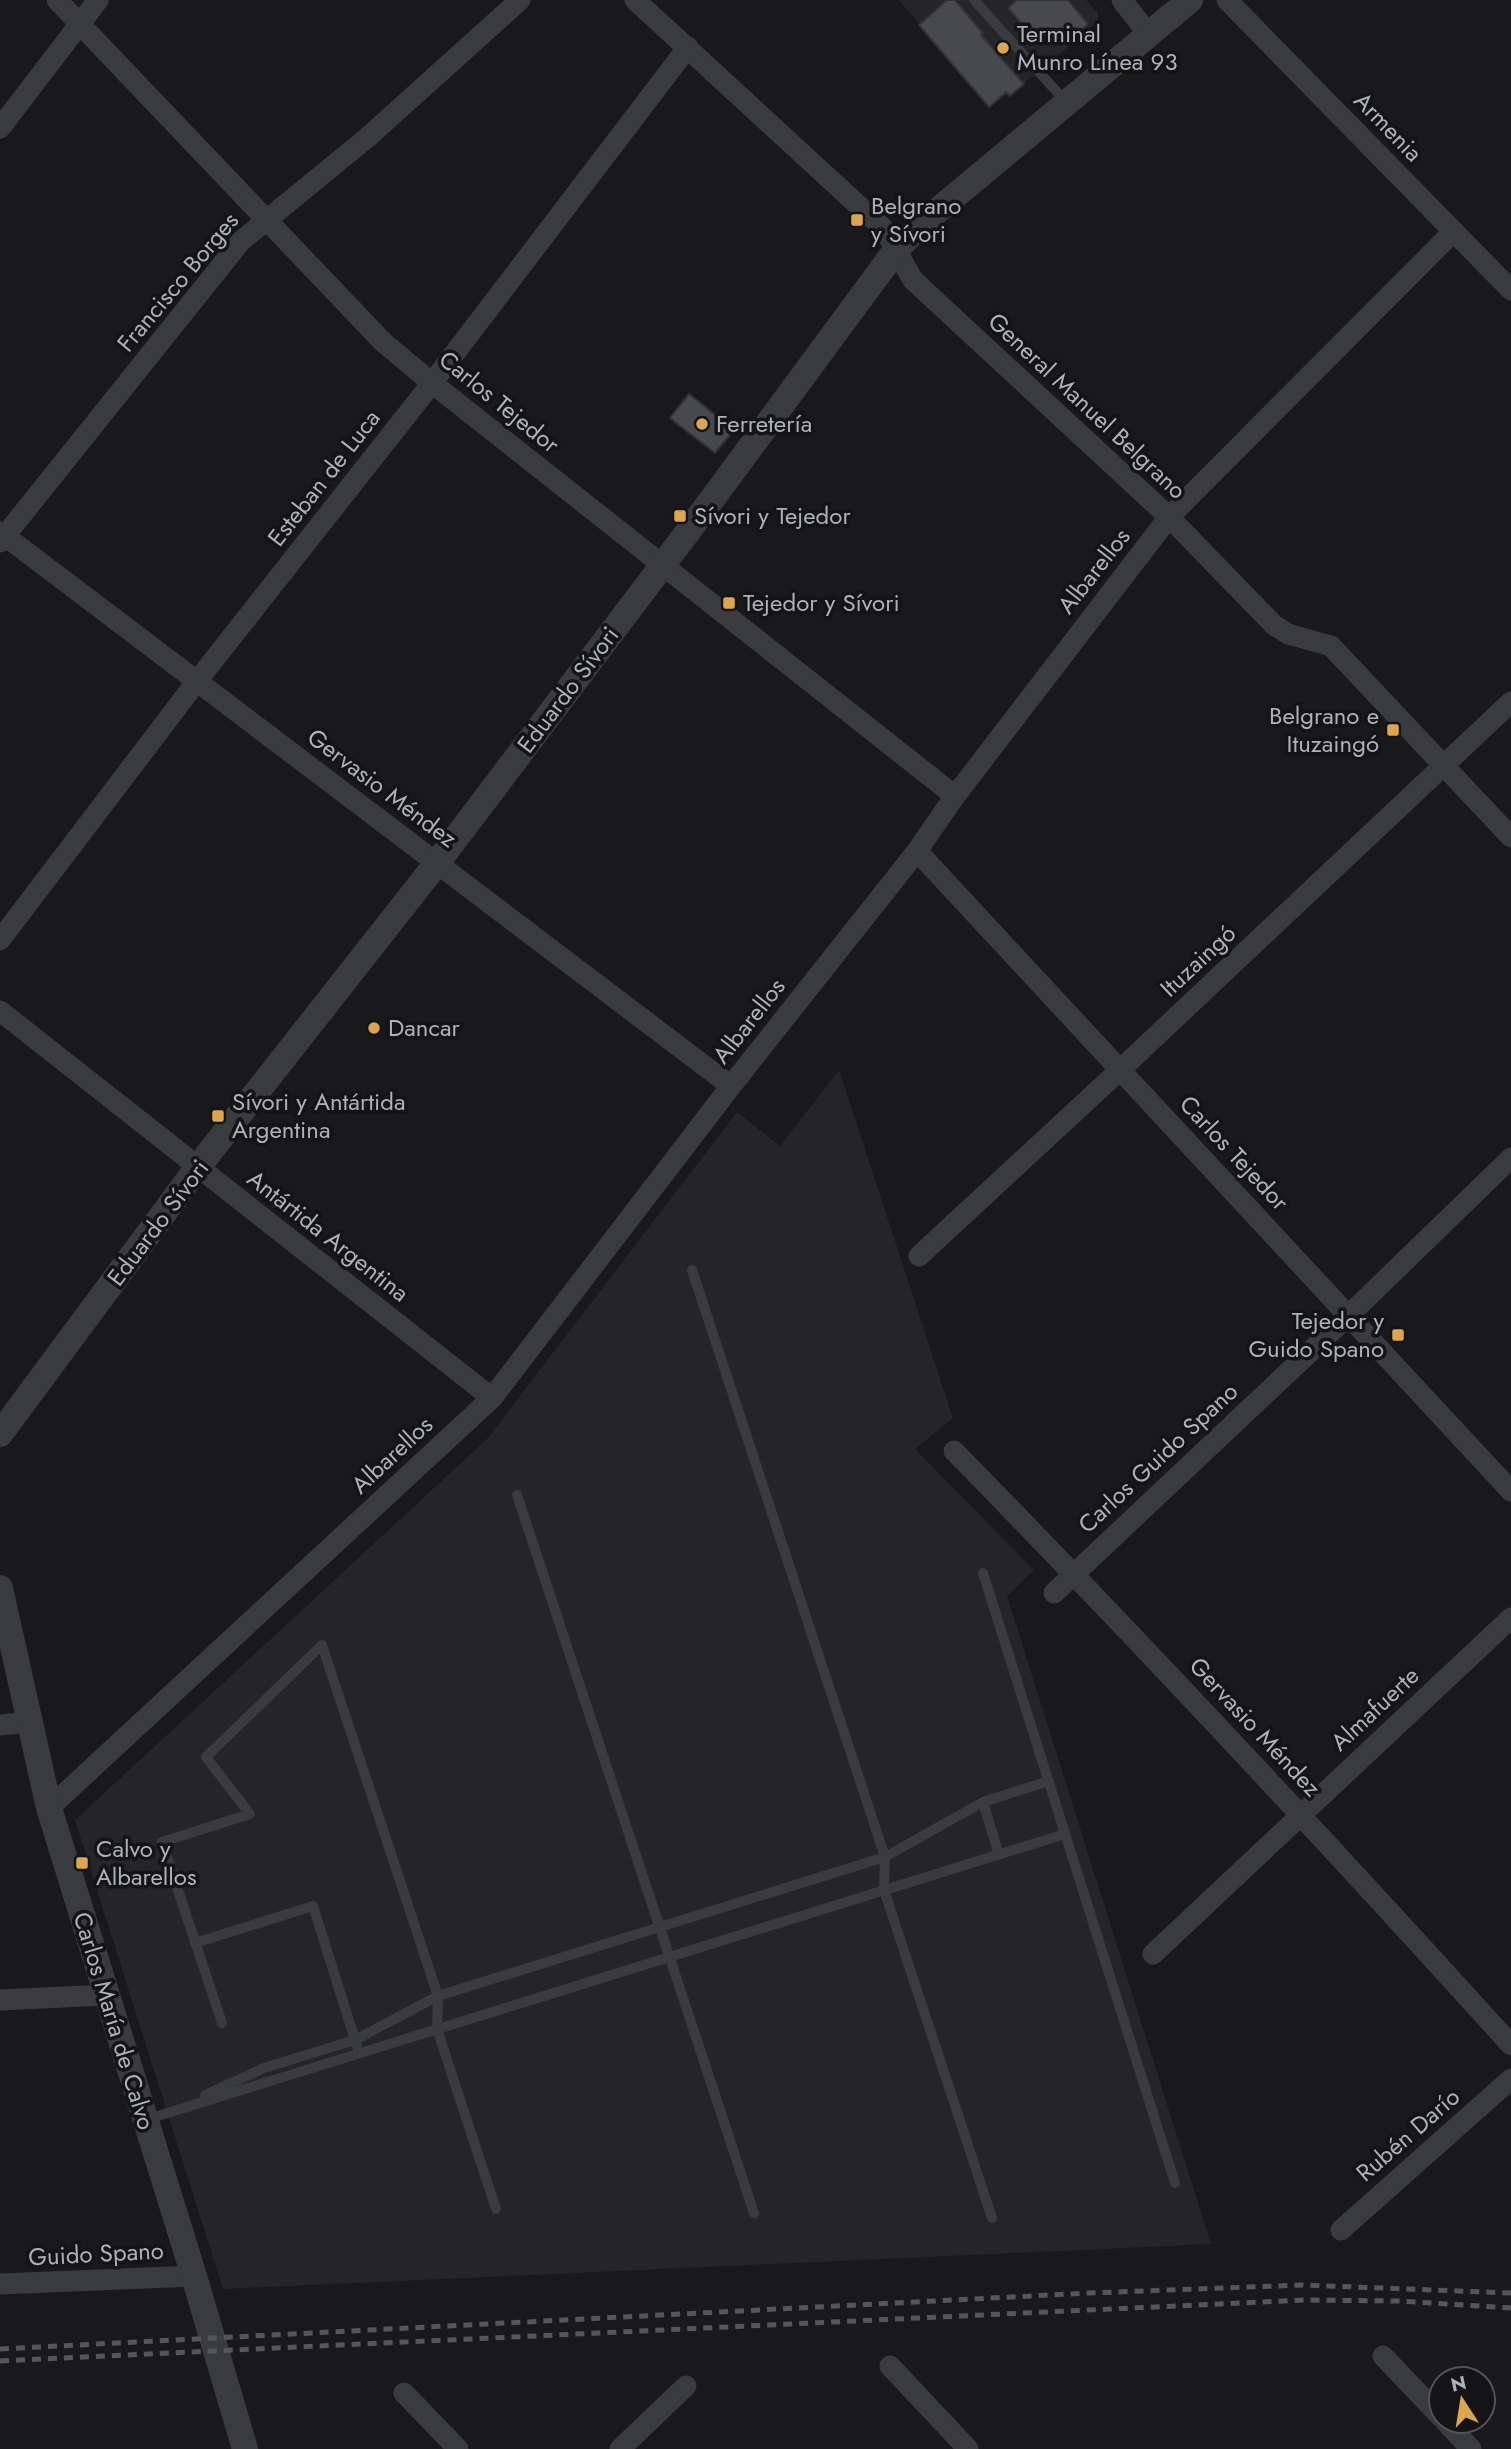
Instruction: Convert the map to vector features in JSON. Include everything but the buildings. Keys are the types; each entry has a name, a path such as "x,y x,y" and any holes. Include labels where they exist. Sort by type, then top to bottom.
{"street":[{"name":"Carlos Tejedor","path":"57,0 383,342 954,796"},
{"path":"0,128 98,0"},
{"name":"Francisco Borges","path":"2,537 241,242 368,137 520,0"},
{"name":"General Manuel Belgrano","path":"635,0 884,229 913,280 1169,517 1274,625 1288,634 1331,646 1511,837"},
{"path":"1122,0 1149,35"},
{"name":"Eduardo Sívori","path":"0,1434 198,1167 437,863 896,250 919,226 1190,0"},
{"name":"Armenia","path":"1227,0 1511,290"},
{"name":"Esteban de Luca","path":"0,940 197,681 432,383 688,47"},
{"name":"Albarellos","path":"49,1808 492,1398 731,1086 917,851 954,796 1169,517 1453,232"},
{"name":"Gervasio Méndez","path":"2,537 197,681 731,1086"},
{"name":"Ituzaingó","path":"919,1256 1121,1070 1511,702"},
{"name":"Carlos Tejedor","path":"917,851 1511,1491"},
{"name":"Antártida Argentina","path":"0,1011 492,1398"},
{"name":"Carlos Guido Spano","path":"1054,1592 1349,1315 1511,1158"},
{"name":"Gervasio Méndez","path":"954,1451 1302,1814 1511,2045"},
{"name":"Carlos María de Calvo","path":"0,1588 49,1808 106,1995 156,2116 194,2276 245,2449"},
{"name":"Almafuerte","path":"1153,1954 1511,1618"},
{"path":"0,1725 30,1723"},
{"path":"0,2000 106,1995"},
{"name":"Rubén Darío","path":"1340,2230 1511,2079"},
{"name":"Guido Spano","path":"0,2284 194,2276"},
{"path":"1382,2356 1427,2402"},
{"path":"890,2366 968,2449"},
{"path":"620,2449 686,2386"},
{"path":"404,2393 458,2449"},
{"path":"1458,2435 1471,2449"}],"lane":[{"path":"974,0 1066,102"},
{"path":"692,1270 886,1857 884,1890 992,2218"},
{"path":"517,1495 754,2213"},
{"path":"983,1573 1175,2183"},
{"path":"222,2023 162,1842 250,1814 206,1757 322,1645 438,1996 437,2029 496,2208"},
{"path":"156,2116 264,2068 355,2040 438,1996 886,1857 983,1802 1049,1781"},
{"path":"983,1802 999,1854"},
{"path":"156,2116 1065,1834"},
{"path":"195,1943 313,1906 359,2053"}],"shaded area":[{"name":"Terminal Munro Línea 93","path":"899,0 1086,0 1098,13 1098,21 1039,72 989,107"},
{"path":"839,1070 953,1418 915,1449 1034,1570 1007,1596 1211,2244 223,2289 75,1820 487,1439 737,1112 780,1146"}],"railway":[{"path":"0,2349 1089,2293 1303,2285 1511,2293"},
{"path":"0,2361 1303,2300 1400,2301 1511,2308"}],"place":[{"name":"Terminal Munro Línea 93","path":"1003,48"},
{"name":"Belgrano y Sívori","path":"857,220"},
{"name":"Ferretería","path":"702,424"},
{"name":"Sívori y Tejedor","path":"680,516"},
{"name":"Tejedor y Sívori","path":"729,603"},
{"name":"Belgrano e Ituzaingó","path":"1393,730"},
{"name":"Dancar","path":"374,1028"},
{"name":"Sívori y Antártida Argentina","path":"218,1116"},
{"name":"Tejedor y Guido Spano","path":"1398,1335"},
{"name":"Calvo y Albarellos","path":"82,1863"}]}
